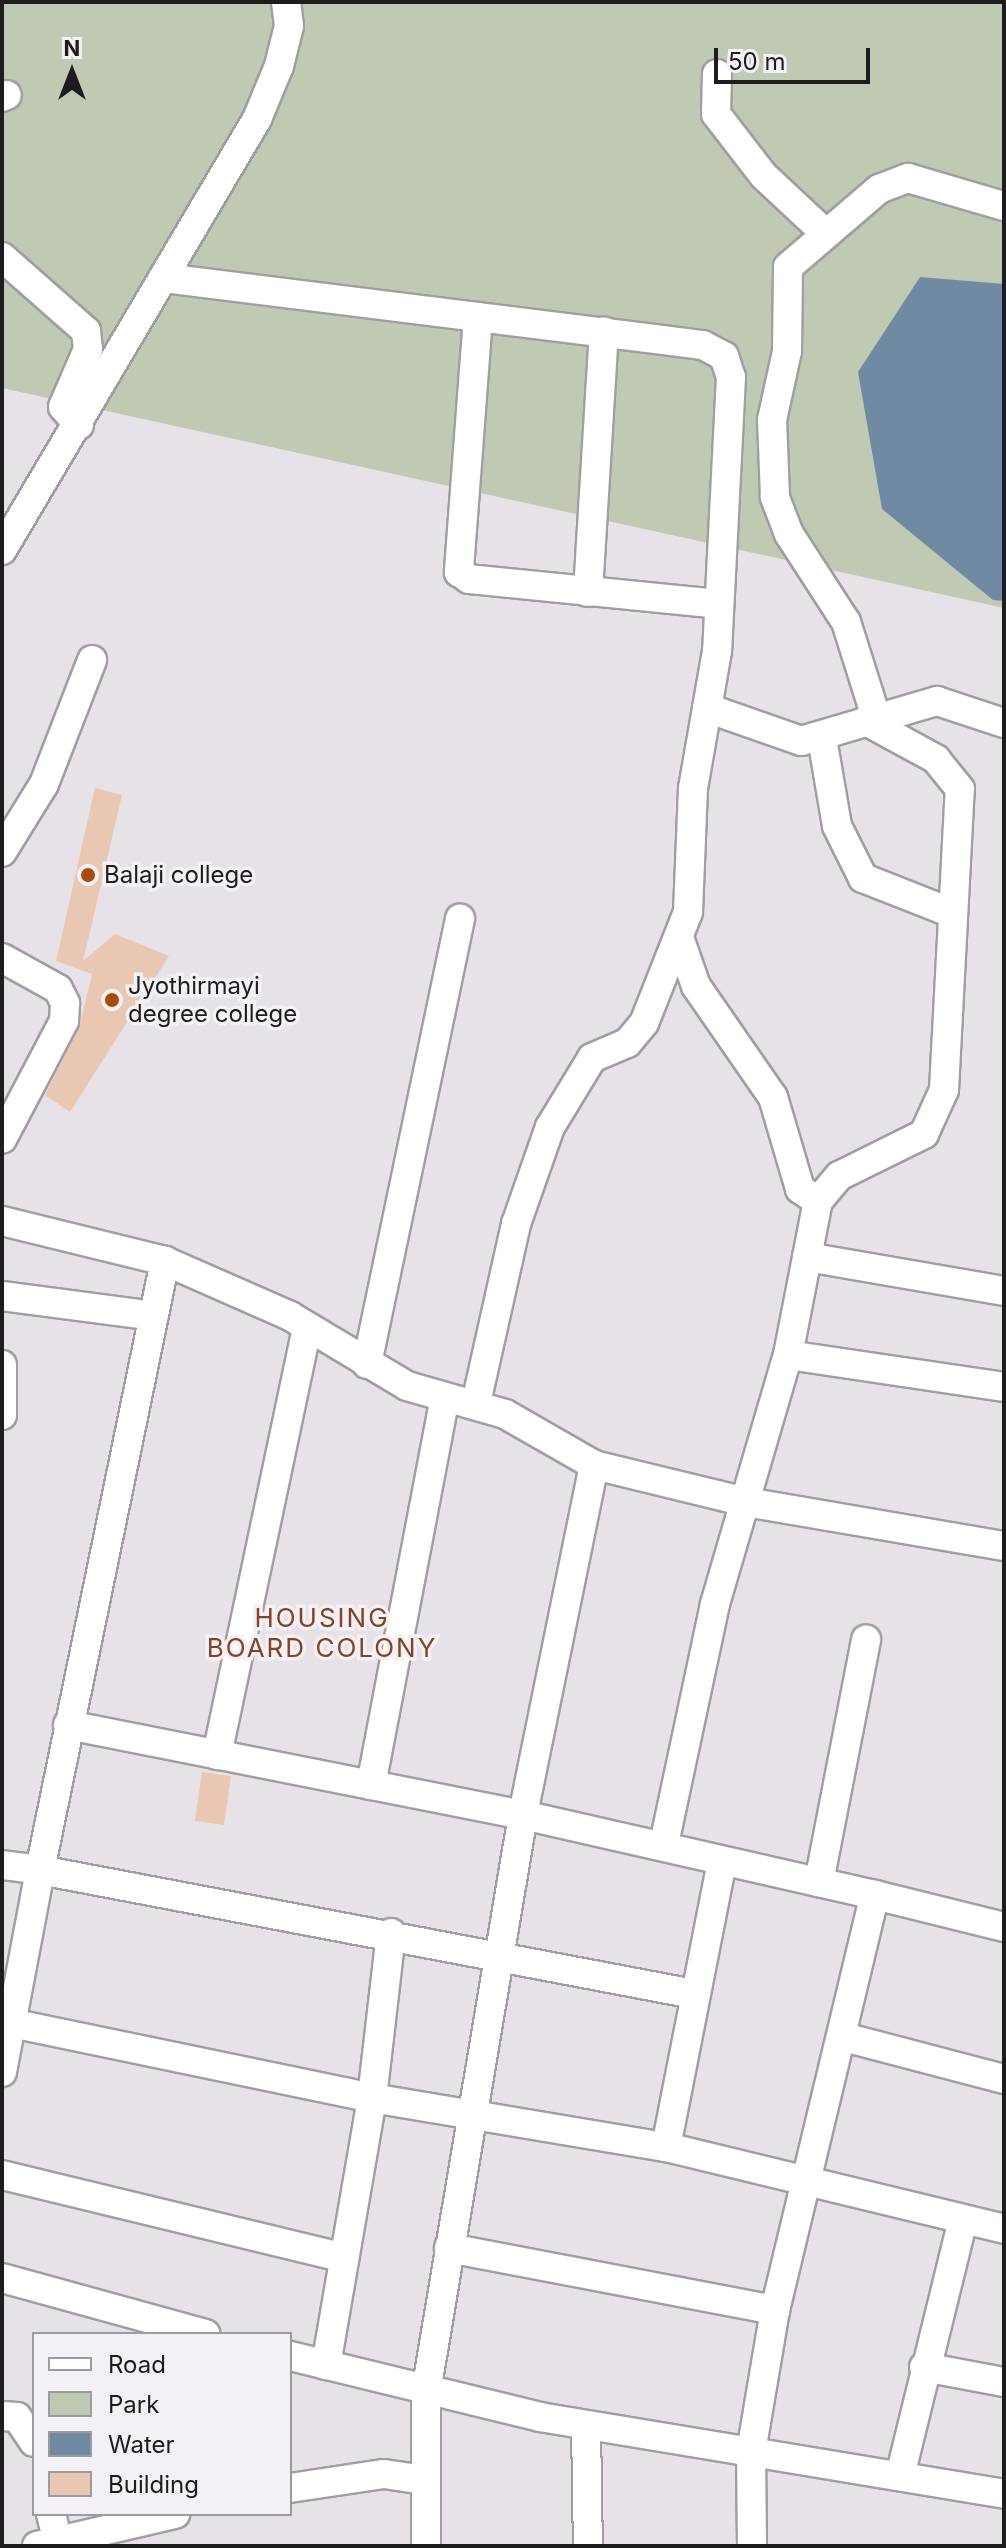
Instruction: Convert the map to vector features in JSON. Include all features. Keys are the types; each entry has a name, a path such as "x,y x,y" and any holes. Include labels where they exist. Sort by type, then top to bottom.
{"street":[{"path":"2,550 79,425 257,119 286,39 286,2"},
{"path":"717,74 716,114 764,176 824,232"},
{"path":"664,1844 715,1604 788,1355 818,1201 839,1176 924,1134 936,1117 948,1056 952,913 961,814 953,772 871,719 846,622 789,534 770,465 790,322 788,267 824,232 879,189 908,178 1004,206"},
{"path":"2,257 86,331 88,349 63,407 79,425"},
{"path":"164,278 703,345 724,356 731,377 719,604 680,940 644,1023 627,1043 592,1058 550,1127 516,1224 476,1403"},
{"path":"478,317 459,572 588,592 719,604"},
{"path":"588,592 604,331"},
{"path":"2,852 44,784 92,660"},
{"path":"707,708 780,738 822,738 871,719 937,701 1004,723"},
{"path":"822,738 837,826 863,878 952,913"},
{"path":"367,1364 460,919"},
{"path":"680,940 696,986 773,1097 800,1189 818,1201"},
{"path":"2,958 58,989 65,1003 64,1021 3,1136"},
{"path":"2,1221 165,1261 307,1328 367,1364 445,1398 476,1403 594,1465 746,1502 1004,1546"},
{"path":"807,1257 1004,1291"},
{"path":"2,2072 68,1725 165,1261"},
{"path":"2,1296 154,1316"},
{"path":"217,1755 307,1328"},
{"path":"788,1355 1004,1387"},
{"path":"2,1365 2,1415"},
{"path":"371,1785 445,1398"},
{"path":"426,2546 426,2392 523,1815 594,1465"},
{"path":"819,1882 866,1640"},
{"path":"68,1725 664,1844 722,1861 1004,1927"},
{"path":"666,2147 722,1861"},
{"path":"2,1865 501,1953 694,1994"},
{"path":"752,2546 751,2452 775,2310 844,2037 875,1895"},
{"path":"326,2365 341,2257 372,2098 391,1933"},
{"path":"11,2023 372,2098 474,2111 666,2147 1004,2229"},
{"path":"844,2037 1004,2079"},
{"path":"2,2175 341,2257"},
{"path":"900,2476 924,2367 963,2220"},
{"path":"449,2248 775,2310"},
{"path":"2,2278 198,2332"},
{"path":"292,2356 426,2392 586,2425 1004,2494"},
{"path":"924,2367 1004,2382"},
{"path":"2,2416 17,2417 32,2439"},
{"path":"586,2425 588,2546"},
{"path":"292,2488 384,2474 424,2480"},
{"path":"51,2537 164,2516"}],"green space":[{"path":"2,2 1004,2 1004,608 2,388"}],"water":[{"path":"920,277 1004,284 1004,601 993,600 882,509 858,372"}],"building":[{"path":"95,788 122,795 83,961 115,934 169,956 70,1112 45,1095 79,1028 92,974 56,961"},
{"path":"202,1772 231,1776 224,1825 195,1821"}],"place":[{"name":"Balaji college","path":"88,875"},
{"name":"Jyothirmayi degree college","path":"112,1000"}],"district":[{"name":"HOUSING BOARD COLONY","path":"322,1633"}]}
